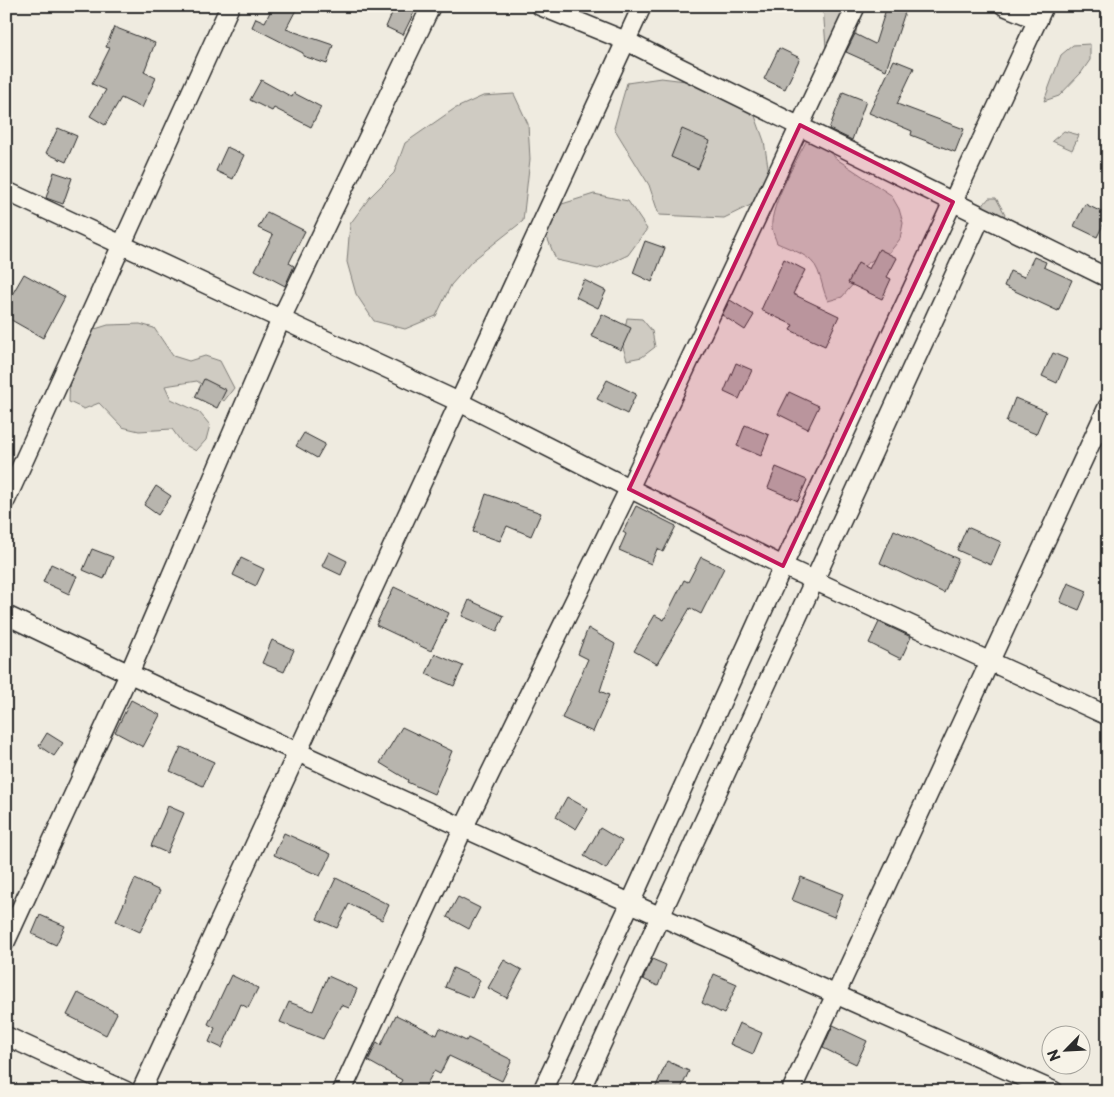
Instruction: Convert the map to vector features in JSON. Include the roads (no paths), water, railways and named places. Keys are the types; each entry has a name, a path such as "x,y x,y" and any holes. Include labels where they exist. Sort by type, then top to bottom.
{"street":[{"path":"6,500 230,6"},
{"path":"6,941 129,674 281,319 431,6"},
{"path":"540,6 626,41 1108,278"},
{"path":"141,1091 642,6"},
{"path":"342,1091 464,827 629,489 856,6"},
{"path":"542,1091 630,904 783,566 1041,13 1004,6"},
{"path":"6,191 459,402 783,566 1108,716"},
{"path":"580,1091 981,216"},
{"path":"791,1091 1108,406"},
{"path":"6,615 129,674 630,904 1054,1091"},
{"path":"6,1036 126,1091"}]}
